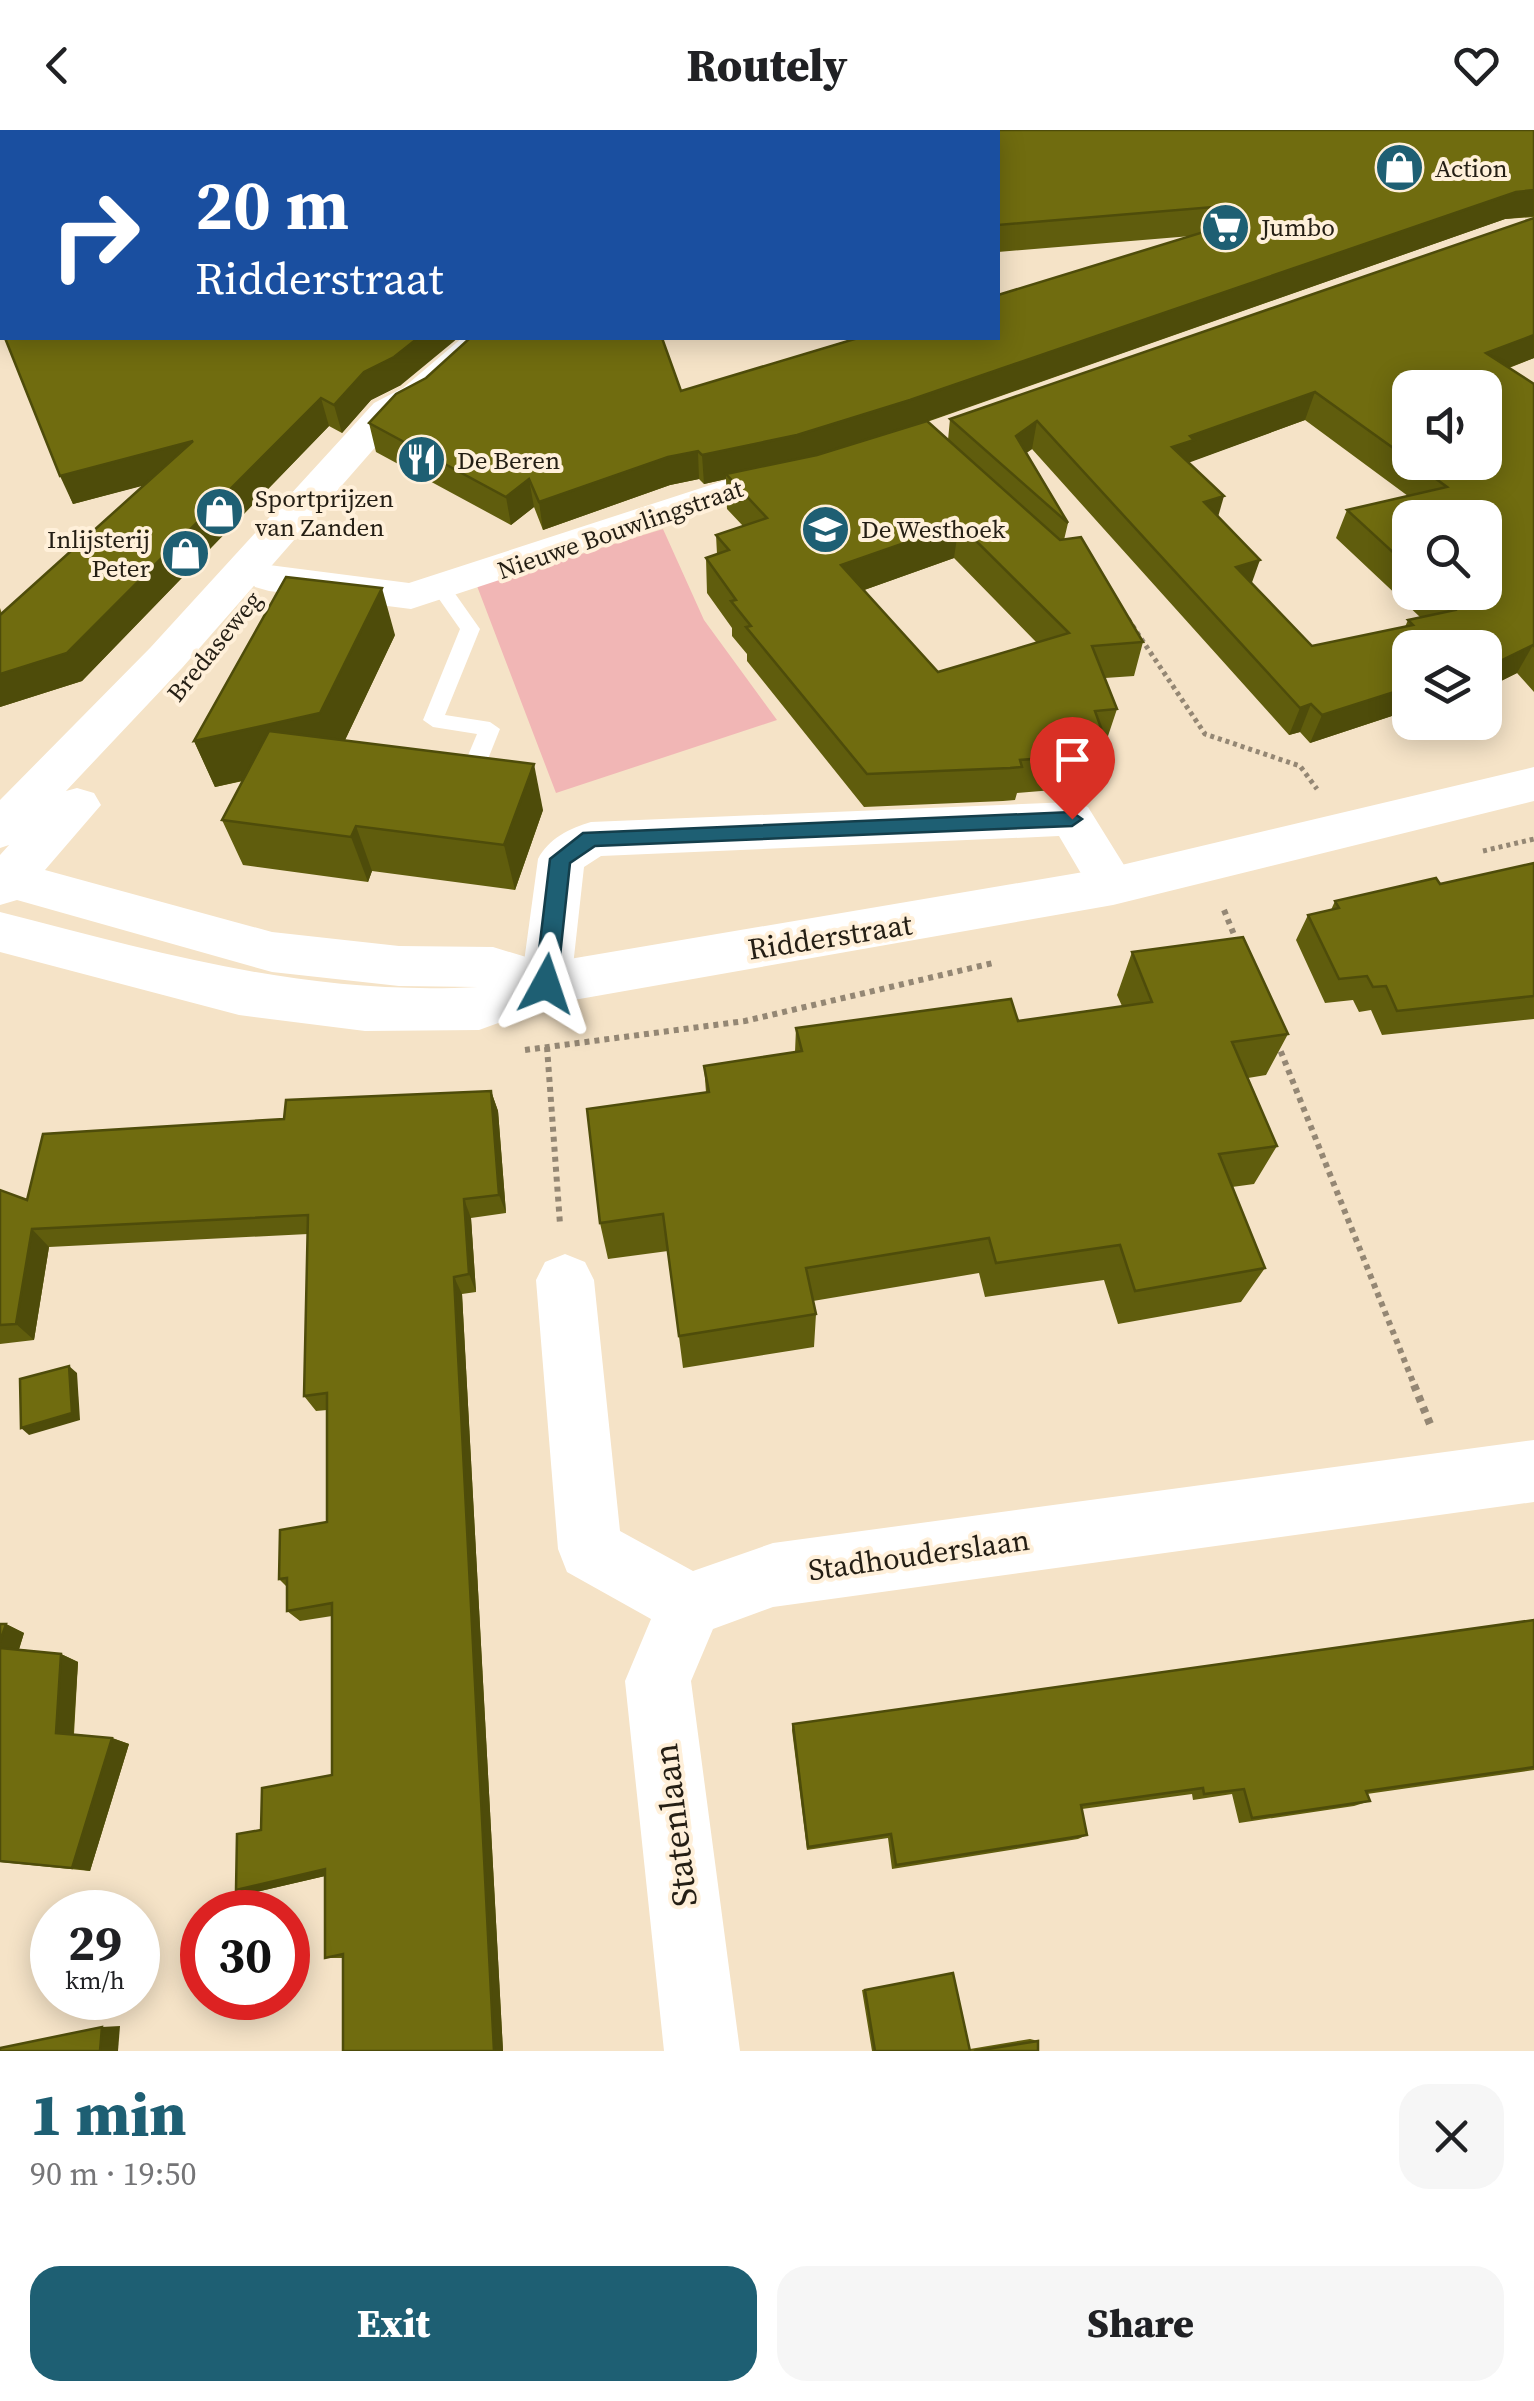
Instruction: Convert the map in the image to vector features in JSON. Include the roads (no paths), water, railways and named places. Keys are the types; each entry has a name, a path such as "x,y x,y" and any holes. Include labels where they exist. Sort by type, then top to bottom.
{"street":[{"name":"Bredaseweg","path":"2,868 166,658 387,411 416,396 482,340"},
{"name":"Bredaseweg","path":"2,868 123,756 233,628 330,492 406,414 416,396"},
{"name":"Nieuwe Bouwlingstraat","path":"269,578 412,596 442,590 748,485 802,478 836,467"},
{"name":"Ridderstraat","path":"0,932 239,994 365,1010 478,1010 546,984 1113,886 1534,784"},
{"path":"546,984 560,859 590,839 1072,819 1113,886"},
{"name":"Ridderstraat","path":"2,868 272,952 399,966 493,967 546,984"},
{"path":"565,1280 590,1550 690,1605"},
{"name":"Stadhouderslaan","path":"690,1605 774,1574 1534,1471"},
{"name":"Statenlaan","path":"690,1605 658,1681 702,2051"}],"lane":[{"path":"442,590 470,629 433,720 490,729 468,784"}],"place":[{"name":"Action","path":"1400,168"},
{"name":"Jumbo","path":"1226,227"},
{"name":"De Beren","path":"422,460"},
{"name":"Sportprijzen van Zanden","path":"220,512"},
{"name":"De Westhoek","path":"826,529"},
{"name":"Inlijsterij Peter","path":"185,553"}]}
